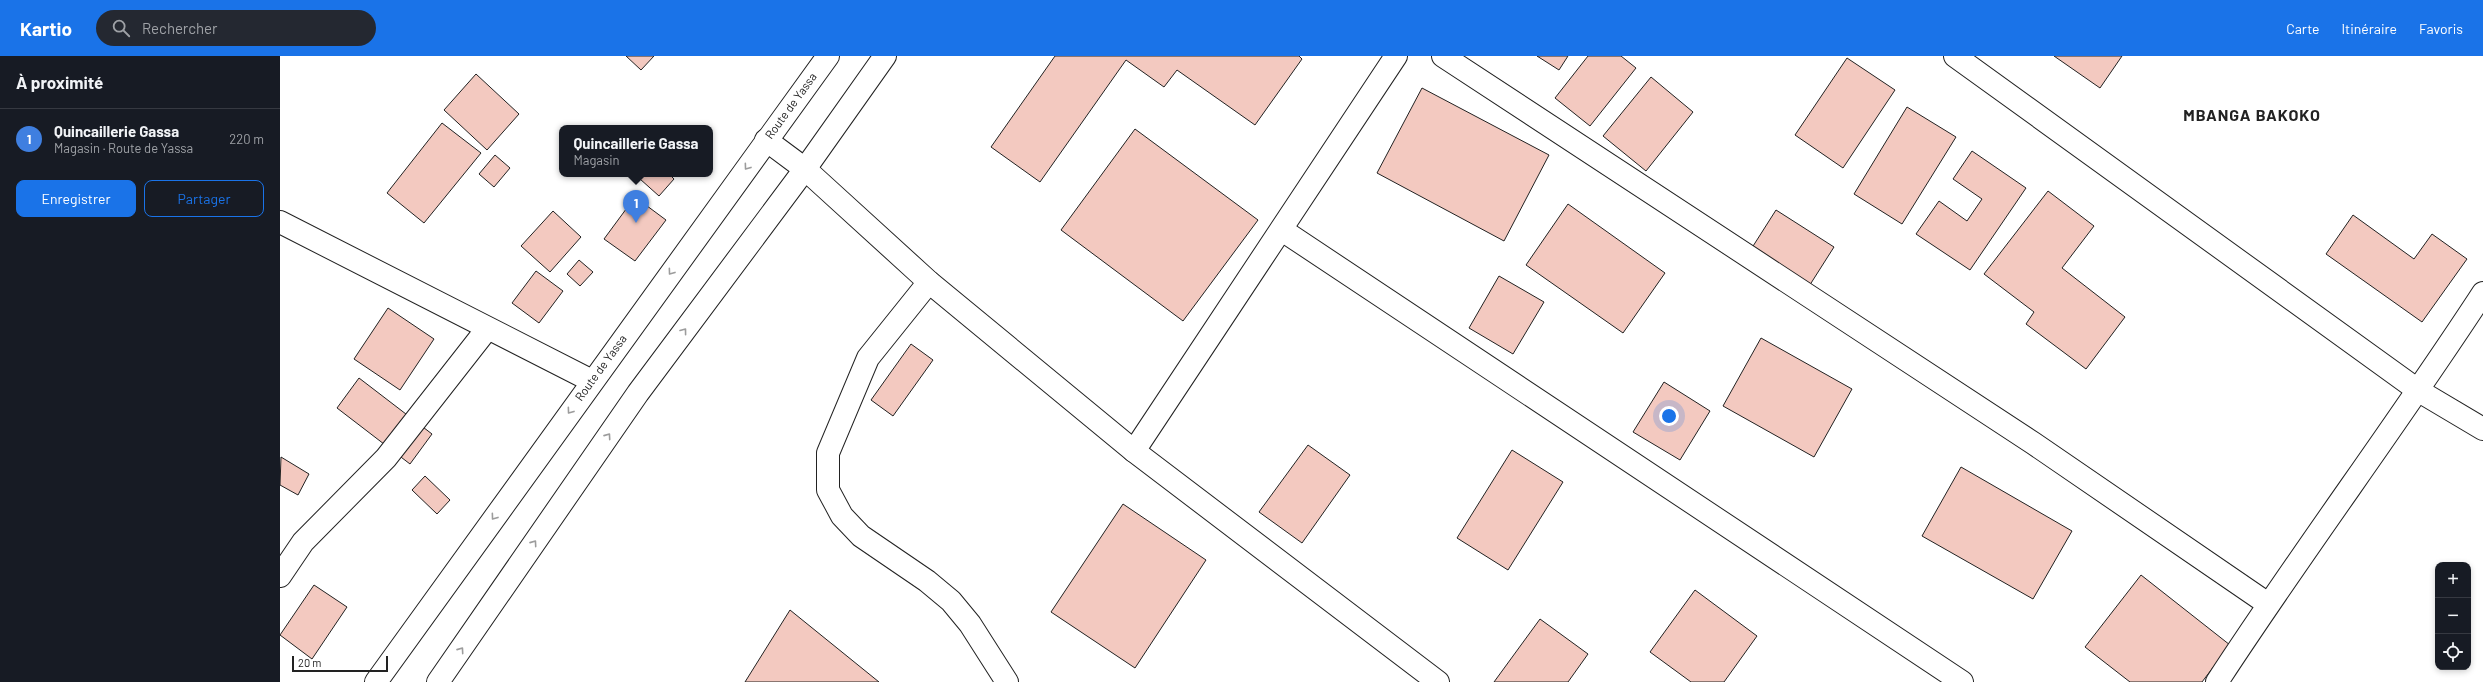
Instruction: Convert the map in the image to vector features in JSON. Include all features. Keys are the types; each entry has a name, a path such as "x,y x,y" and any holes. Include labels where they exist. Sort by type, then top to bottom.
{"street":[{"name":"Route de Yassa","path":"376,682 828,56"},
{"path":"438,682 638,393 805,169 885,56"},
{"path":"1134,451 1396,56"},
{"path":"1443,56 2033,443 2268,604"},
{"path":"1955,56 2419,390 2483,429"},
{"path":"766,140 805,169 929,282 1134,451 1438,682"},
{"path":"280,222 487,329 592,381"},
{"path":"1282,230 1962,682"},
{"path":"929,282 868,358 828,453 828,490 842,516 861,536 927,581 952,601 970,624 1007,682"},
{"path":"2217,682 2268,604 2419,390 2483,293"},
{"path":"280,576 303,542 386,458 487,329"}],"building":[{"path":"626,56 654,56 641,70"},
{"path":"1055,56 1299,56 1302,59 1255,125 1177,70 1164,87 1126,60 1040,182 991,147"},
{"path":"1537,56 1568,56 1559,70"},
{"path":"1588,56 1621,56 1636,68 1590,126 1555,98"},
{"path":"2054,56 2122,56 2100,88"},
{"path":"1847,58 1895,90 1843,168 1795,135"},
{"path":"476,74 519,114 487,150 444,110"},
{"path":"1651,77 1693,112 1646,171 1603,136"},
{"path":"1422,88 1549,155 1504,241 1377,173"},
{"path":"1907,107 1956,137 1902,224 1854,194"},
{"path":"442,123 481,153 424,223 387,193"},
{"path":"1135,129 1258,220 1183,321 1061,230"},
{"path":"1972,151 2026,188 1970,270 1916,234 1939,201 1967,221 1982,199 1953,179"},
{"path":"495,155 510,168 494,187 479,174"},
{"path":"642,177 672,177 674,179 659,196 640,179"},
{"path":"2048,191 2094,226 2062,268 2125,317 2086,369 2026,324 2034,312 1984,274"},
{"path":"635,197 666,220 635,261 604,239"},
{"path":"1568,204 1665,273 1623,333 1526,265"},
{"path":"1776,210 1834,247 1806,291 1748,254"},
{"path":"553,211 581,237 550,272 521,246"},
{"path":"2353,215 2414,259 2432,234 2467,259 2422,322 2326,254"},
{"path":"579,260 593,272 580,286 567,274"},
{"path":"536,271 563,291 539,323 512,303"},
{"path":"1499,276 1544,302 1513,354 1469,328"},
{"path":"388,308 434,339 400,390 354,359"},
{"path":"1761,338 1852,389 1814,457 1723,406"},
{"path":"911,344 933,360 893,416 871,400"},
{"path":"359,378 432,434 410,464 337,408"},
{"path":"1664,382 1710,411 1680,460 1633,432"},
{"path":"1308,445 1350,475 1302,543 1259,512"},
{"path":"1512,450 1563,482 1508,570 1457,538"},
{"path":"281,457 309,474 298,495 280,485"},
{"path":"1961,467 2072,531 2033,599 1922,536"},
{"path":"425,476 450,500 437,514 412,490"},
{"path":"1123,504 1206,560 1135,668 1051,612"},
{"path":"2141,575 2230,645 2202,682 2130,682 2085,647"},
{"path":"314,585 347,607 312,659 280,635"},
{"path":"1695,590 1757,636 1724,682 1691,682 1650,652"},
{"path":"790,610 879,682 745,682"},
{"path":"1540,619 1588,654 1568,682 1494,682"}],"place":[{"name":"Quincaillerie Gassa","path":"636,223"}],"district":[{"name":"MBANGA BAKOKO","path":"2252,115"}]}
